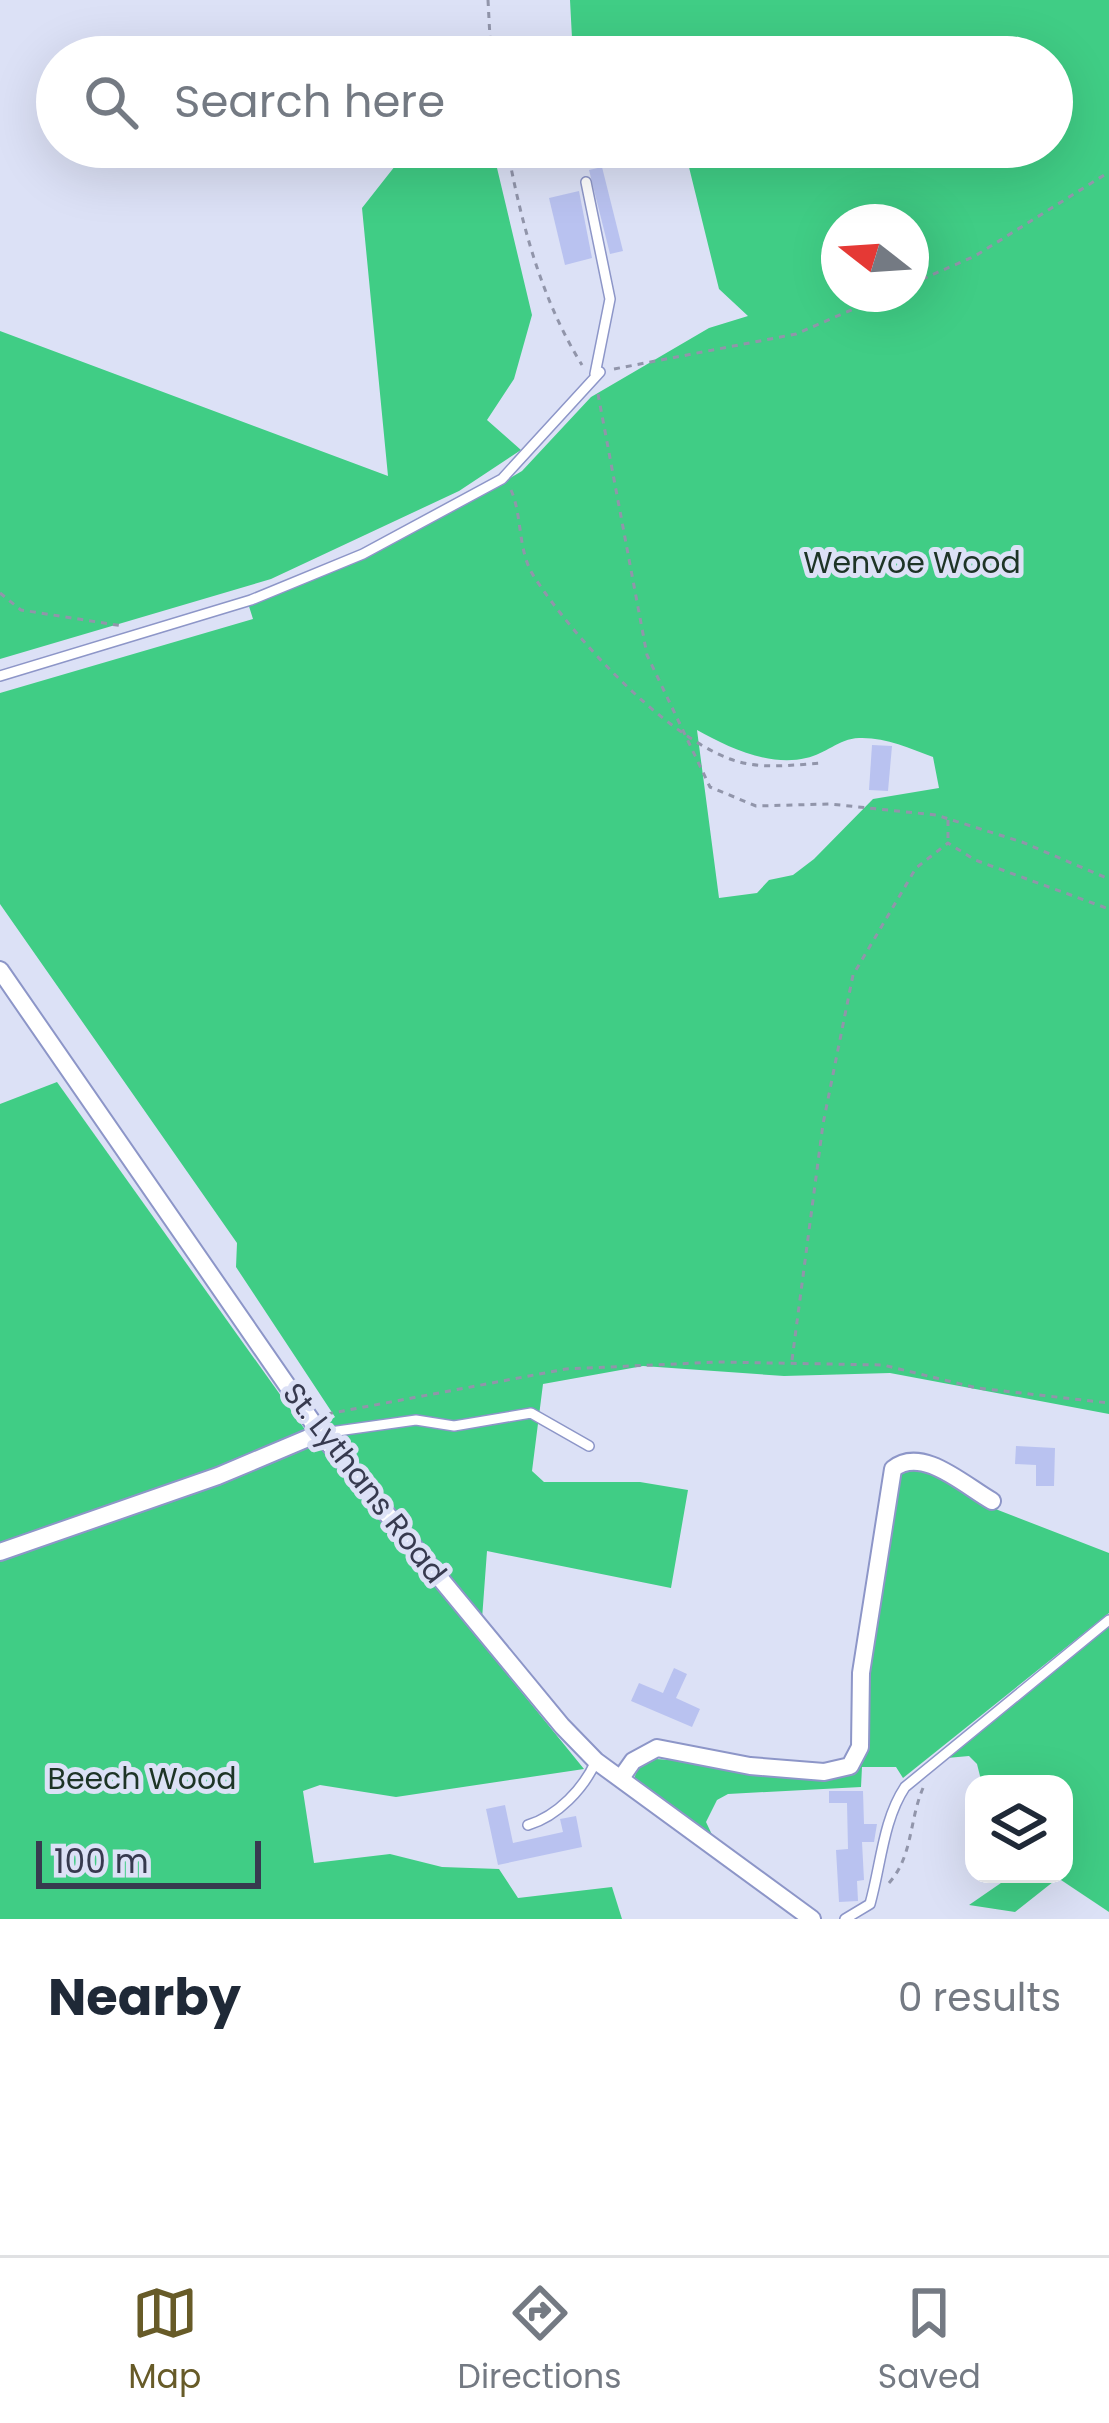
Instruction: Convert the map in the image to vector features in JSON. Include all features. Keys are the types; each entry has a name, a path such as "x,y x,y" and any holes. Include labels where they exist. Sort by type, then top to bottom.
{"street":[{"name":"St. Lythans Road","path":"0,970 316,1426 562,1726 596,1761 812,1919"},
{"path":"0,1552 218,1477 316,1426"},
{"path":"621,1778 633,1761 657,1748 750,1766 824,1772 850,1766 860,1747 861,1673 893,1469 911,1460 926,1462 992,1502"}],"lane":[{"path":"0,676 250,600 363,554 502,478 596,378 610,298 586,182"},
{"path":"316,1426 416,1420 454,1426 531,1413 589,1446"},
{"path":"845,1919 870,1904 887,1846 889,1811 905,1787 1109,1620"},
{"path":"529,1825 548,1817 577,1791 596,1761"}],"path":[{"path":"488,0 490,36"},
{"path":"511,168 523,229 566,339 596,378 647,655 710,787 756,806 908,809 1022,842 1109,879"},
{"path":"929,276 975,256 1109,172"},
{"path":"596,378 796,334 847,312"},
{"path":"502,478 513,493 534,577 615,672 690,737 752,764 822,763"},
{"path":"0,593 21,610 132,628"},
{"path":"948,819 948,843"},
{"path":"948,843 975,860 1109,909"},
{"path":"792,1363 823,1124 854,975 916,868 948,843"},
{"path":"316,1426 344,1408 566,1369 792,1363 884,1366 977,1388 1109,1402"},
{"path":"870,1904 905,1864 914,1810 933,1764"}],"green space":[{"name":"Wenvoe Wood","path":"570,0 1109,0 1109,1414 890,1373 784,1376 643,1366 543,1384 532,1471 544,1482 640,1482 688,1490 671,1588 487,1551 482,1619 322,1426 335,1417 236,1267 237,1243 0,904 0,693 253,619 247,600 474,499 522,471 591,397 709,328 748,316 719,289 689,168 1073,168 1073,36 572,36","holes":["697,730 764,758 813,756 852,739 888,741 933,757 939,788 873,799 793,875 769,880 757,893 719,898"]},
{"path":"393,168 497,168 532,315 514,379 487,420 521,450 459,491 271,579 0,659 0,331 388,476 362,208"},
{"path":"57,1082 306,1431 252,1457 0,1548 0,1104"},
{"name":"Beech Wood","path":"319,1443 584,1769 396,1797 320,1785 303,1791 314,1863 390,1854 442,1867 499,1869 518,1898 612,1887 622,1919 0,1919 0,1561"},
{"path":"922,1466 998,1510 1109,1553 1109,1613 903,1778 896,1767 862,1767 861,1787 728,1794 717,1800 706,1822 715,1841 634,1779 641,1758 847,1772 861,1767 863,1691 900,1468"},
{"path":"1109,1626 1109,1912 1066,1883 1073,1883 1073,1775 980,1775 969,1756 947,1758"},
{"path":"1001,1883 1052,1883 1015,1912 969,1905"}],"building":[{"path":"602,168 623,251 610,254 589,170"},
{"path":"579,191 592,258 565,265 549,198"},
{"path":"872,745 892,746 888,791 869,790"},
{"path":"1016,1446 1055,1448 1054,1486 1036,1486 1036,1465 1015,1464"},
{"path":"674,1668 687,1674 676,1698 700,1709 692,1727 631,1701 639,1683 663,1693"},
{"path":"829,1791 863,1791 864,1824 877,1824 874,1842 862,1842 864,1880 857,1881 858,1901 839,1902 836,1850 848,1849 847,1803 829,1803"},
{"path":"505,1805 513,1843 563,1832 560,1819 576,1816 582,1847 498,1865 486,1809"}]}
